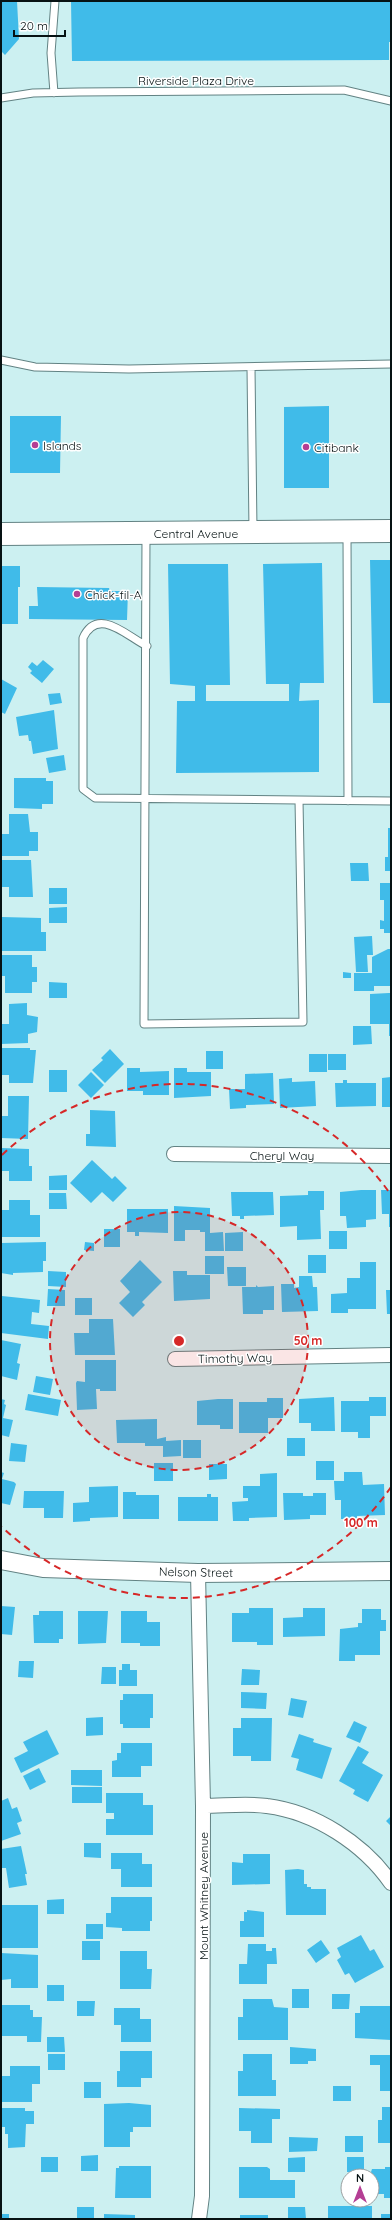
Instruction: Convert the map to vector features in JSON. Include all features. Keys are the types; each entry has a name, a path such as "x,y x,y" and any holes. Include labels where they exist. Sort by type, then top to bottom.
{"main road":[{"name":"Central Avenue","path":"1,534 391,531"}],"street":[{"name":"Cheryl Way","path":"174,1154 391,1156"},
{"name":"Timothy Way","path":"175,1359 391,1355"},
{"name":"Nelson Street","path":"1,1560 42,1568 198,1573 391,1571"},
{"name":"Mount Whitney Avenue","path":"198,1573 203,1806 202,2196 200,2219"},
{"path":"203,1806 267,1806 312,1818 350,1839 391,1883"}],"lane":[{"path":"54,93 51,53 55,1"},
{"name":"Riverside Plaza Drive","path":"1,98 27,94 54,93 344,90 391,101"},
{"path":"1,360 35,367 178,369 391,364"},
{"path":"252,368 253,532"},
{"path":"347,532 348,801"},
{"path":"146,533 147,799 144,1024 303,1022 298,800"},
{"path":"147,646 114,625 93,626 86,631 83,638 83,789 95,798 391,801"}],"building":[{"path":"1,1 17,1 19,39 5,55 1,51"},
{"path":"71,1 391,1 391,42 389,42 389,60 72,61"},
{"name":"Citibank","path":"329,406 329,488 284,488 284,407"},
{"name":"Islands","path":"10,416 61,416 60,473 10,473"},
{"path":"370,560 391,560 391,703 373,703"},
{"path":"322,563 324,683 300,683 299,701 319,700 319,772 176,773 177,701 195,701 195,686 170,684 168,564 228,564 230,685 206,685 206,701 289,701 289,684 266,684 263,564"},
{"path":"1,566 20,566 20,587 18,587 18,624 1,624"},
{"path":"37,587 109,588 110,591 128,591 127,620 29,619 29,606 38,606"},
{"path":"43,660 54,669 42,683 30,673 32,671 28,667 32,662 37,666"},
{"path":"1,679 17,688 5,714 1,712"},
{"path":"60,693 62,703 50,705 48,694"},
{"path":"54,710 58,749 33,754 31,741 29,741 28,735 19,736 16,717"},
{"path":"64,755 66,770 49,773 46,758"},
{"path":"14,778 46,778 46,781 53,781 53,804 42,804 42,809 14,808"},
{"path":"9,814 28,814 30,832 38,832 38,851 29,851 29,856 1,856 1,834 9,834"},
{"path":"388,828 391,828 391,871 385,871 385,857 388,857"},
{"path":"1,860 31,860 33,897 9,897 9,887 1,887"},
{"path":"350,863 368,863 369,881 351,881"},
{"path":"380,883 391,883 391,933 384,933 384,929 380,929 380,920 384,921 384,900 380,900"},
{"path":"49,888 67,888 67,904 49,904"},
{"path":"67,907 67,923 49,923 49,908"},
{"path":"2,917 41,918 41,932 46,932 46,951 1,951"},
{"path":"372,936 373,955 367,955 368,972 356,972 354,937"},
{"path":"391,949 391,986 374,986 374,991 354,991 354,973 372,973 372,957"},
{"path":"1,955 32,955 32,967 37,967 37,982 32,982 32,993 5,993 5,976 1,976"},
{"path":"343,972 351,973 351,978 343,978"},
{"path":"49,982 67,983 67,998 49,998"},
{"path":"391,993 391,1036 389,1036 389,1024 370,1024 370,994"},
{"path":"27,1003 27,1015 38,1017 37,1032 28,1034 28,1043 1,1044 1,1024 9,1024 9,1004"},
{"path":"353,1026 371,1026 372,1044 353,1045"},
{"path":"1,1048 30,1048 30,1050 36,1050 33,1083 9,1083 9,1075 1,1075"},
{"path":"110,1049 124,1064 105,1083 92,1070 103,1060 101,1058"},
{"path":"206,1051 223,1051 223,1069 206,1069"},
{"path":"309,1054 327,1054 327,1072 309,1072"},
{"path":"328,1054 346,1054 346,1070 328,1070"},
{"path":"127,1068 140,1068 140,1072 169,1071 169,1095 143,1095 143,1091 127,1091"},
{"path":"174,1068 187,1068 187,1072 211,1072 211,1096 174,1098"},
{"path":"49,1070 67,1070 67,1092 49,1092"},
{"path":"91,1072 104,1085 91,1098 78,1085"},
{"path":"273,1073 274,1104 246,1105 246,1108 230,1109 229,1089 245,1089 245,1074"},
{"path":"391,1077 391,1107 382,1107 382,1078"},
{"path":"292,1078 292,1082 315,1081 316,1106 280,1108 279,1079"},
{"path":"343,1080 347,1080 347,1083 376,1083 376,1106 336,1107 335,1083 343,1083"},
{"path":"8,1096 29,1096 28,1139 1,1138 1,1116 8,1116"},
{"path":"90,1110 115,1111 116,1147 86,1146 86,1134 90,1134"},
{"path":"1,1148 29,1149 29,1166 32,1166 32,1181 9,1181 9,1171 1,1171"},
{"path":"92,1160 112,1179 115,1176 127,1188 113,1202 102,1192 91,1203 70,1183"},
{"path":"67,1175 67,1190 49,1190 49,1176"},
{"path":"376,1190 376,1219 366,1220 366,1227 347,1228 346,1216 340,1216 340,1192"},
{"path":"381,1190 391,1190 391,1227 389,1227 389,1214 382,1214"},
{"path":"308,1191 324,1191 324,1210 320,1210 321,1239 297,1240 297,1226 280,1227 280,1196 308,1195"},
{"path":"231,1192 273,1192 274,1215 244,1216 244,1219 240,1219 240,1216 232,1216"},
{"path":"49,1193 66,1193 67,1209 49,1209"},
{"path":"9,1200 30,1200 30,1215 40,1215 40,1237 1,1237 1,1210 9,1210"},
{"path":"174,1206 210,1208 210,1233 223,1232 224,1251 205,1251 205,1232 200,1232 200,1230 185,1230 185,1241 174,1241"},
{"path":"127,1209 168,1209 168,1233 139,1232 139,1236 135,1236 135,1232 127,1232"},
{"path":"104,1229 120,1229 120,1247 104,1247"},
{"path":"329,1231 347,1231 347,1249 329,1249"},
{"path":"243,1232 243,1251 225,1251 225,1233"},
{"path":"46,1242 46,1261 43,1261 43,1272 13,1273 13,1275 1,1273 1,1243"},
{"path":"85,1242 94,1243 94,1251 84,1250"},
{"path":"308,1255 326,1255 326,1273 308,1273"},
{"path":"205,1256 224,1256 224,1274 205,1274"},
{"path":"140,1260 162,1282 142,1302 145,1305 133,1317 119,1303 130,1292 120,1281"},
{"path":"360,1262 376,1262 376,1309 348,1309 348,1313 331,1313 331,1294 347,1293 347,1278 360,1278"},
{"path":"227,1267 246,1267 246,1286 228,1286"},
{"path":"48,1271 66,1272 66,1287 48,1286"},
{"path":"173,1271 187,1271 187,1275 210,1275 210,1299 174,1301"},
{"path":"299,1276 312,1276 313,1287 317,1287 318,1311 282,1312 281,1284 294,1284 294,1288 299,1287"},
{"path":"256,1285 258,1287 274,1286 274,1310 263,1310 263,1314 243,1314 242,1287 256,1287"},
{"path":"48,1289 65,1290 65,1306 47,1306"},
{"path":"386,1290 391,1290 391,1314 387,1314"},
{"path":"2,1296 40,1300 39,1313 32,1312 31,1324 49,1326 48,1339 1,1333"},
{"path":"75,1298 92,1298 92,1315 75,1315"},
{"path":"89,1319 113,1319 115,1355 75,1355 74,1333 89,1333"},
{"path":"1,1340 21,1344 17,1363 20,1364 17,1380 1,1376"},
{"path":"85,1360 116,1360 116,1391 100,1391 100,1389 96,1389 97,1409 77,1410 76,1383 77,1381 85,1382"},
{"path":"36,1376 53,1379 50,1395 33,1392"},
{"path":"28,1394 61,1400 58,1416 25,1410"},
{"path":"334,1397 335,1431 311,1431 311,1423 299,1423 299,1399"},
{"path":"369,1397 386,1397 386,1416 370,1416 370,1438 358,1438 358,1432 341,1432 341,1401 369,1401"},
{"path":"267,1398 283,1398 283,1418 268,1418 268,1433 239,1433 239,1402 267,1402"},
{"path":"1,1399 5,1400 4,1404 6,1405 3,1418 13,1420 9,1437 1,1435"},
{"path":"233,1399 233,1429 220,1429 220,1425 197,1425 197,1401"},
{"path":"157,1419 157,1439 166,1437 166,1441 181,1440 181,1456 163,1457 163,1446 145,1446 145,1443 117,1443 116,1420"},
{"path":"287,1438 305,1438 305,1456 287,1456"},
{"path":"183,1440 201,1440 201,1458 183,1458"},
{"path":"11,1443 27,1445 25,1462 9,1461"},
{"path":"316,1461 334,1461 334,1480 316,1480"},
{"path":"154,1463 173,1463 173,1481 154,1481"},
{"path":"209,1464 227,1464 227,1479 209,1480"},
{"path":"1,1472 4,1473 2,1479 14,1482 16,1484 10,1505 1,1503"},
{"path":"344,1472 362,1472 363,1485 384,1484 385,1515 357,1516 357,1519 341,1519 341,1500 335,1500 334,1481 344,1481"},
{"path":"277,1473 277,1517 249,1518 249,1521 233,1521 232,1502 248,1501 248,1498 243,1498 243,1486 260,1486 260,1474"},
{"path":"118,1486 118,1517 90,1518 90,1521 73,1522 73,1503 89,1502 89,1487"},
{"path":"24,1491 64,1491 63,1518 44,1518 44,1508 23,1508"},
{"path":"123,1492 136,1492 136,1495 159,1495 159,1519 123,1519"},
{"path":"283,1493 303,1493 303,1496 313,1496 313,1493 326,1493 326,1515 310,1515 310,1519 284,1520"},
{"path":"207,1494 211,1494 211,1497 218,1497 218,1521 178,1521 178,1497 207,1497"},
{"path":"1,1606 15,1607 12,1635 1,1634"},
{"path":"249,1608 273,1608 273,1645 257,1645 257,1642 232,1642 232,1613 249,1613"},
{"path":"303,1608 325,1608 325,1636 283,1637 283,1618 303,1617"},
{"path":"362,1609 381,1609 381,1620 386,1620 386,1631 380,1631 380,1655 355,1655 355,1661 339,1661 340,1629 358,1627 358,1623 362,1623"},
{"path":"39,1611 63,1611 63,1639 59,1639 59,1643 34,1643 33,1615 39,1615"},
{"path":"78,1611 108,1611 106,1643 78,1644"},
{"path":"121,1611 147,1611 147,1622 160,1622 160,1646 140,1646 140,1643 121,1643"},
{"path":"19,1661 34,1661 33,1678 18,1677"},
{"path":"122,1664 130,1664 130,1670 137,1670 137,1686 119,1686 119,1670 122,1670"},
{"path":"102,1667 116,1667 116,1684 101,1684"},
{"path":"242,1669 260,1670 259,1685 241,1685"},
{"path":"241,1692 267,1693 266,1709 241,1708"},
{"path":"123,1694 153,1694 153,1718 150,1718 150,1728 123,1728 123,1724 120,1724 120,1700 123,1700"},
{"path":"291,1698 307,1701 303,1718 288,1715"},
{"path":"103,1717 103,1735 86,1736 86,1718"},
{"path":"241,1718 272,1718 271,1761 251,1761 251,1756 233,1756 233,1728 241,1728"},
{"path":"354,1721 367,1727 360,1743 346,1737"},
{"path":"47,1730 59,1754 21,1773 14,1758 28,1751 23,1742"},
{"path":"299,1734 314,1739 313,1742 332,1748 322,1779 296,1770 299,1759 291,1757"},
{"path":"121,1743 152,1743 152,1766 141,1766 141,1777 112,1777 112,1761 117,1760 117,1753 121,1753"},
{"path":"358,1746 369,1752 362,1763 383,1775 368,1802 353,1794 355,1790 339,1781"},
{"path":"39,1768 46,1782 30,1790 23,1776"},
{"path":"71,1770 102,1770 102,1786 71,1785"},
{"path":"72,1787 102,1787 102,1803 72,1803"},
{"path":"106,1793 143,1793 143,1805 153,1805 153,1835 106,1835 106,1819 114,1819 114,1813 106,1813"},
{"path":"8,1798 12,1809 17,1807 22,1821 17,1823 21,1834 1,1841 1,1801"},
{"path":"391,1816 391,1826 386,1821"},
{"path":"84,1843 101,1843 101,1858 84,1857"},
{"path":"21,1846 27,1874 25,1874 27,1885 9,1888 6,1868 1,1868 1,1849"},
{"path":"111,1853 142,1853 142,1864 152,1864 152,1887 121,1887 121,1869 111,1869"},
{"path":"243,1854 270,1854 270,1884 232,1885 232,1862 243,1863"},
{"path":"285,1870 304,1870 304,1884 307,1884 307,1887 311,1887 311,1889 326,1889 326,1915 286,1915"},
{"path":"111,1897 152,1897 152,1921 150,1921 150,1931 122,1931 122,1928 106,1927 106,1913 111,1913"},
{"path":"64,1899 64,1914 47,1914 47,1900"},
{"path":"2,1905 38,1905 38,1948 2,1948"},
{"path":"247,1910 264,1912 264,1937 240,1937 240,1921 244,1921 244,1912 247,1912"},
{"path":"86,1924 103,1924 103,1939 86,1939"},
{"path":"361,1935 370,1951 374,1949 384,1967 355,1983 349,1973 345,1975 337,1960 341,1957 337,1948"},
{"path":"321,1940 330,1953 316,1963 307,1950"},
{"path":"82,1941 100,1941 100,1960 82,1960"},
{"path":"248,1944 266,1944 266,1951 272,1951 272,1948 276,1948 277,1964 267,1964 267,1984 239,1984 239,1964 247,1964"},
{"path":"120,1951 147,1951 147,1969 152,1969 151,1989 120,1989"},
{"path":"1,1953 38,1955 38,1988 11,1988 11,1979 1,1980"},
{"path":"47,1985 64,1985 64,2001 47,2001"},
{"path":"292,1989 309,1989 309,2008 292,2008"},
{"path":"332,1994 350,1994 349,2009 332,2009"},
{"path":"243,1999 272,1999 274,2007 288,2008 288,2040 238,2040 238,2017 243,2017"},
{"path":"77,2001 95,2001 94,2016 77,2016"},
{"path":"2,2005 30,2005 30,2010 33,2010 33,2017 42,2017 41,2042 27,2042 27,2036 2,2036"},
{"path":"360,2006 391,2006 391,2040 355,2038 355,2013 360,2013"},
{"path":"114,2008 140,2008 140,2019 151,2019 151,2042 121,2042 121,2025 114,2025"},
{"path":"47,2037 64,2037 65,2052 47,2052"},
{"path":"290,2047 316,2049 316,2061 308,2061 308,2064 290,2064"},
{"path":"120,2051 152,2051 152,2078 141,2078 141,2087 117,2087 117,2071 120,2071"},
{"path":"48,2054 65,2054 65,2070 48,2070"},
{"path":"243,2054 272,2054 272,2080 276,2080 276,2096 238,2096 238,2071 243,2071"},
{"path":"370,2055 391,2055 391,2091 380,2091 380,2065 370,2065"},
{"path":"10,2066 40,2066 40,2084 32,2084 32,2102 1,2102 1,2076 10,2076"},
{"path":"84,2082 101,2082 101,2098 84,2098"},
{"path":"333,2086 351,2086 351,2101 333,2101"},
{"path":"129,2103 151,2105 151,2127 133,2127 133,2132 130,2132 130,2147 104,2147 104,2104"},
{"path":"382,2107 391,2107 391,2143 378,2143 378,2120 382,2120"},
{"path":"1,2108 25,2108 25,2111 34,2111 34,2124 26,2124 25,2147 8,2148 8,2134 5,2134 5,2127 1,2127"},
{"path":"239,2108 280,2109 280,2119 272,2119 272,2143 251,2143 251,2131 239,2131"},
{"path":"345,2136 363,2136 363,2152 345,2152"},
{"path":"289,2137 318,2138 317,2151 289,2152"},
{"path":"98,2155 98,2171 81,2171 81,2156"},
{"path":"41,2157 58,2157 58,2172 41,2172"},
{"path":"305,2157 305,2172 288,2172 288,2158"},
{"path":"347,2157 364,2157 364,2168 347,2168"},
{"path":"119,2166 151,2166 151,2198 115,2198 116,2168 119,2168"},
{"path":"239,2167 267,2167 270,2169 270,2180 295,2180 295,2198 239,2198"},
{"path":"385,2167 391,2167 391,2198 384,2198 384,2194 380,2194 380,2169 385,2169"},
{"path":"328,2206 340,2206 340,2208 372,2208 372,2219 328,2219"},
{"path":"77,2207 94,2207 94,2219 77,2219"},
{"path":"288,2207 305,2207 306,2219 288,2219"},
{"path":"1,2214 9,2214 9,2219 1,2219"},
{"path":"104,2214 135,2215 135,2219 104,2219"},
{"path":"381,2214 391,2214 391,2219 381,2219"},
{"path":"240,2215 268,2215 268,2219 240,2219"}],"place":[{"name":"Islands","path":"35,445"},
{"name":"Citibank","path":"306,447"},
{"name":"Chick-fil-A","path":"77,594"}]}
